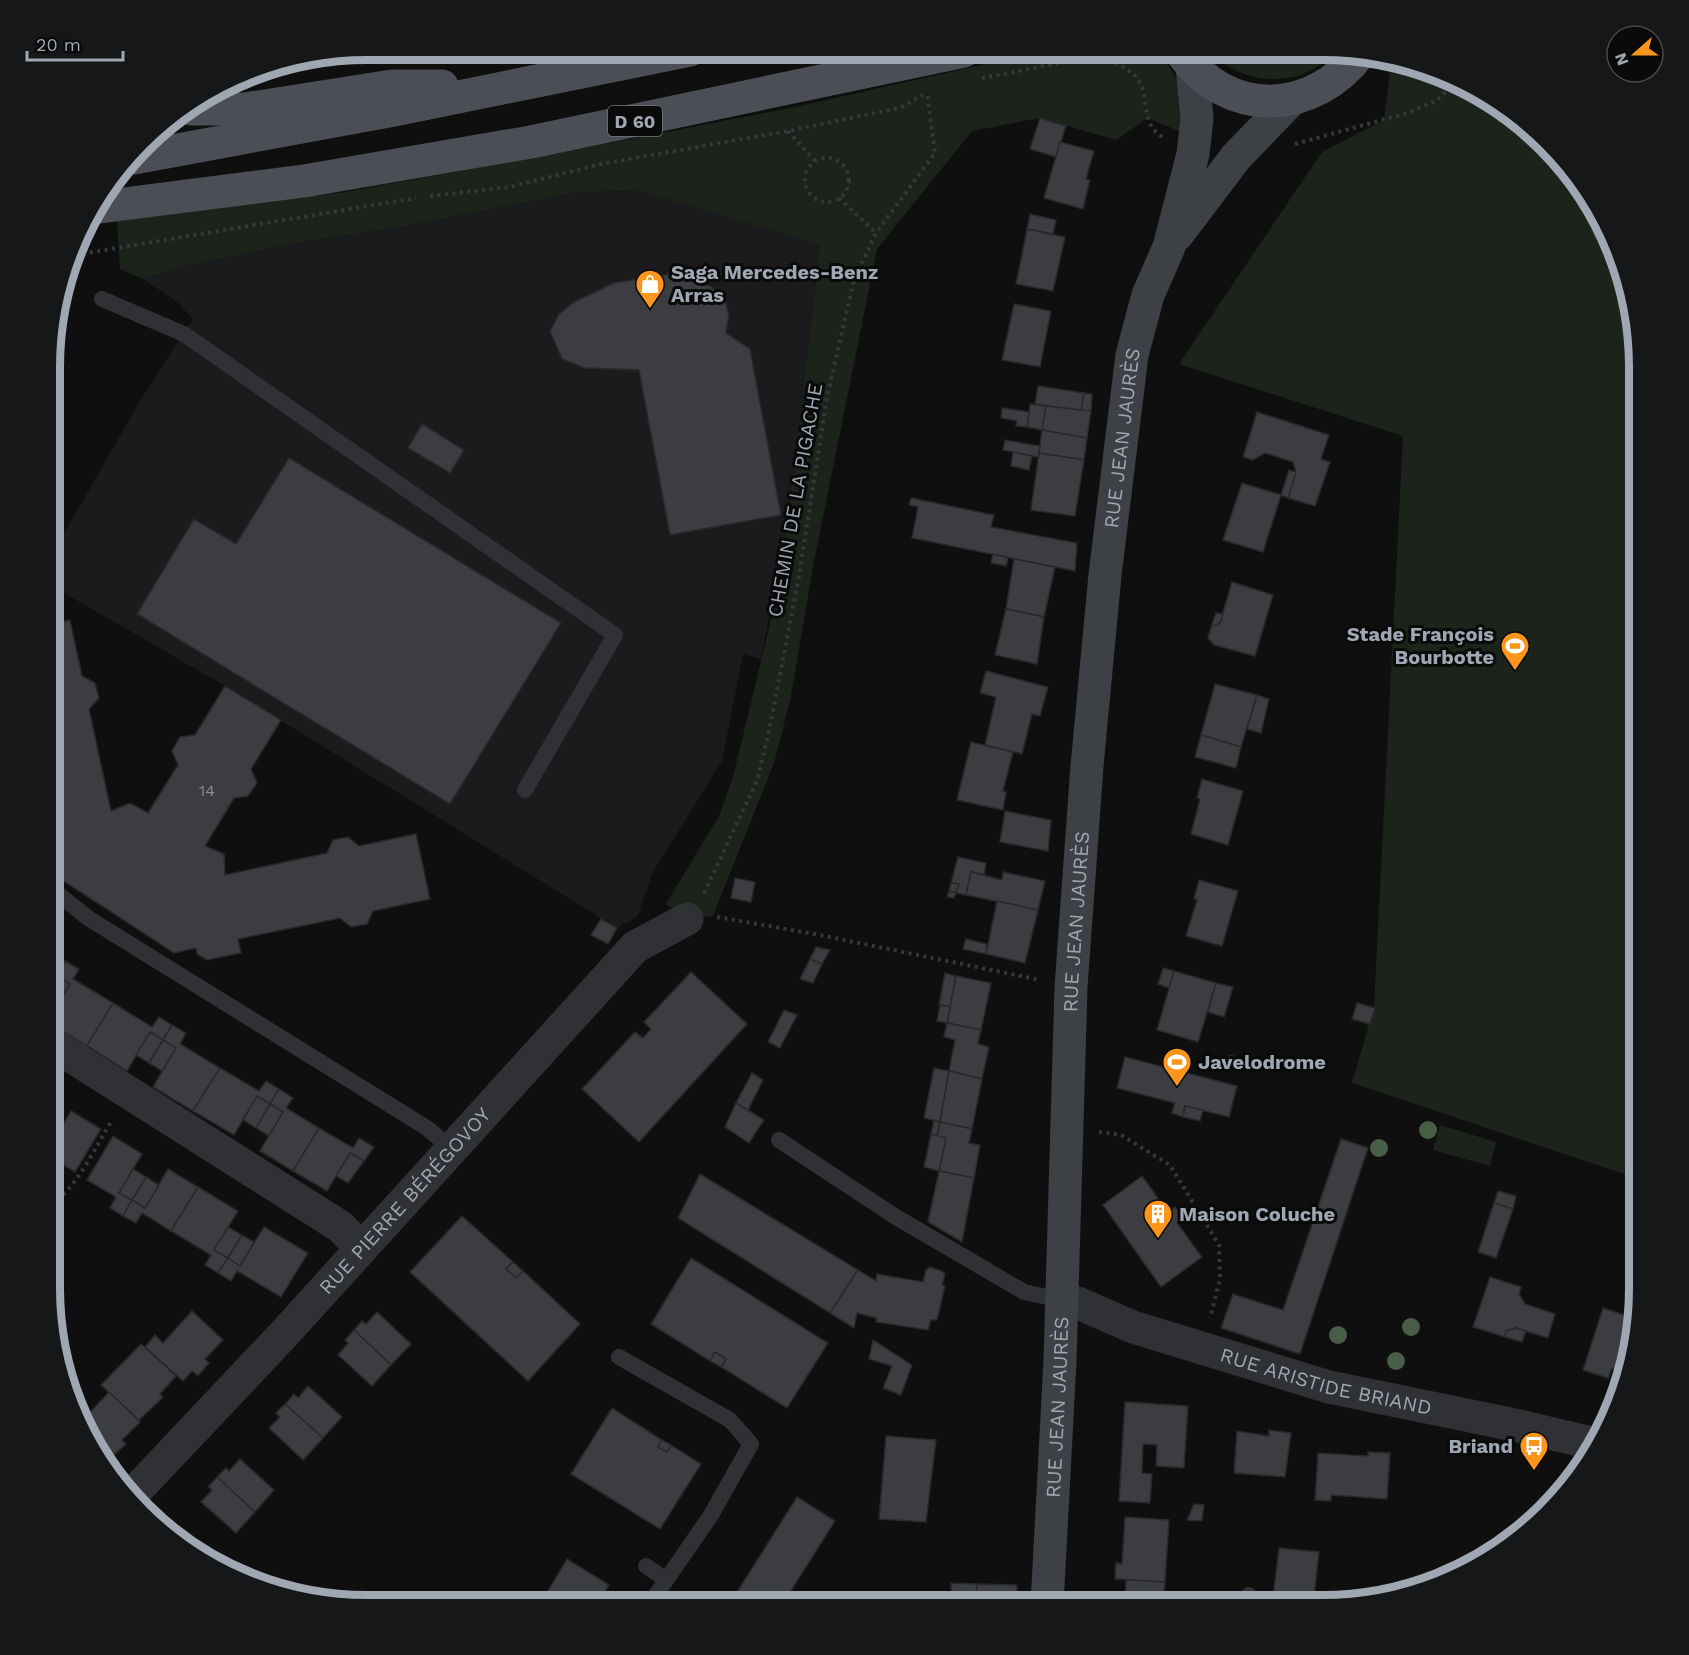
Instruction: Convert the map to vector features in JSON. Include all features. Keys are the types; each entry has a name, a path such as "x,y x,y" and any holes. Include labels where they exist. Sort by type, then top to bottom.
{"main road":[{"path":"144,156 394,110 638,60"},
{"path":"1169,246 1193,154 1197,118 1187,60"},
{"path":"1188,60 1227,92 1248,99 1291,100 1311,94 1330,83 1353,62"},
{"name":"D 60","path":"105,206 304,181 971,65"},
{"path":"201,109 245,109 392,86 504,86"},
{"path":"1169,246 1236,157 1291,100"},
{"name":"RUE JEAN JAURÈS","path":"1047,1595 1061,1300 1071,987 1087,766 1105,575 1132,355 1148,296 1169,246"}],"street":[{"name":"RUE PIERRE BÉRÉGOVOY","path":"136,1490 361,1249 635,947 687,919"},
{"path":"60,1049 341,1227 361,1249"},
{"name":"RUE ARISTIDE BRIAND","path":"1061,1300 1078,1303 1133,1326 1329,1387 1588,1442"}],"lane":[{"path":"102,299 184,334 615,635 525,790"},
{"path":"60,896 88,918 427,1128 452,1149"},
{"path":"779,1140 896,1217 1024,1292 1061,1300"},
{"path":"619,1357 730,1420 751,1444 711,1515 655,1595"},
{"path":"646,1566 665,1579"}],"path":[{"path":"971,65 1106,60 1121,64"},
{"name":"CHEMIN DE LA PIGACHE","path":"687,919 710,882 757,782 770,731 799,576 827,397 854,279 876,232 935,153 927,93 938,89"},
{"path":"788,131 815,161"},
{"path":"830,158 843,165 849,179 845,193 839,198 822,202 808,192 805,175 815,161 830,158"},
{"path":"839,198 876,232"},
{"path":"687,919 713,916 820,935 1071,987"},
{"path":"60,1198 74,1182 129,1094"},
{"path":"1066,1126 1121,1135 1170,1165 1207,1225 1219,1245 1220,1279 1202,1348"}],"shaded area":[{"path":"1004,60 1163,60 1171,69 1179,88 1183,133 1148,118 1116,140 1040,118 972,131 877,249 814,562 790,701 774,763 713,916 687,919 666,904 719,816 733,777 769,628 789,515 820,245 640,191 579,192 396,228 307,241 180,267 143,279 120,269 117,221 345,192 800,106"},
{"path":"1219,60 1326,60 1307,73 1273,79 1239,72"},
{"name":"Stade François Bourbotte","path":"1390,68 1439,83 1476,101 1509,123 1553,165 1577,196 1606,250 1619,288 1626,327 1629,367 1629,1176 1352,1083 1374,1007 1403,436 1179,364 1322,152 1384,120"},
{"path":"640,191 820,245 789,515 761,659 743,654 722,761 653,872 637,917 617,928 225,686 60,590 60,541 140,401 193,319 176,301 143,279 180,267 307,241 396,228 579,192"},
{"path":"1440,1125 1496,1142 1490,1166 1433,1150"}],"building":[{"path":"1040,118 1066,126 1056,157 1030,149"},
{"path":"1060,142 1094,151 1086,179 1090,180 1083,209 1044,198"},
{"path":"1030,214 1056,220 1053,234 1027,229"},
{"path":"1027,229 1065,237 1053,291 1016,284"},
{"path":"671,274 710,286 724,297 729,315 726,333 750,349 781,515 670,535 639,370 585,368 562,359 550,331 559,314 574,302 614,283"},
{"path":"1014,304 1051,311 1040,367 1002,360"},
{"path":"1038,386 1084,393 1081,411 1035,404"},
{"path":"1084,393 1092,394 1091,411 1081,411"},
{"path":"1030,404 1046,406 1042,430 1027,427"},
{"path":"1046,406 1091,411 1087,438 1042,430"},
{"path":"1002,408 1029,412 1027,427 1016,426 1017,421 1001,418"},
{"path":"1257,412 1329,435 1321,459 1330,462 1315,506 1288,498 1296,472 1293,462 1265,453 1253,460 1243,457"},
{"path":"422,424 464,450 450,473 408,448"},
{"path":"1042,430 1087,438 1084,460 1039,453"},
{"path":"1005,440 1040,446 1038,457 1003,450"},
{"path":"1013,452 1032,456 1029,470 1011,466"},
{"path":"1039,453 1084,460 1075,516 1031,510"},
{"path":"289,458 561,623 450,804 137,614 194,519 236,544"},
{"path":"1289,470 1296,472 1288,498 1281,495"},
{"path":"1242,483 1281,495 1263,552 1223,540"},
{"path":"911,498 994,515 991,527 1077,543 1075,571 912,538 918,507 909,505"},
{"path":"993,554 1008,558 1006,566 991,563"},
{"path":"1014,559 1055,567 1044,617 1006,609"},
{"path":"1232,582 1273,595 1255,656 1214,645 1208,638 1211,627 1220,623"},
{"path":"1006,609 1044,617 1037,664 995,655"},
{"path":"1216,613 1223,614 1220,623 1211,627"},
{"path":"70,620 82,676 95,683 99,698 89,709 111,811 130,803 148,813 178,765 172,751 180,737 195,735 225,686 281,720 251,769 257,783 248,796 234,798 205,846 224,854 225,875 327,853 333,840 348,837 359,846 416,834 430,899 373,911 367,924 351,927 340,918 238,939 241,953 207,960 197,954 196,948 174,953 60,879 60,622"},
{"path":"986,671 1048,687 1040,716 1032,714 1022,754 985,745 996,697 980,693"},
{"path":"1215,684 1257,695 1241,747 1201,735"},
{"path":"1257,695 1269,699 1261,733 1247,729"},
{"path":"1201,735 1241,747 1236,768 1195,757"},
{"path":"971,742 1013,752 1003,791 1006,792 1003,810 957,800"},
{"path":"1202,779 1243,791 1228,845 1191,834 1200,799 1197,798"},
{"path":"1005,811 1051,820 1048,851 1000,842"},
{"path":"958,857 986,863 984,875 971,872 966,895 956,893 959,884 951,883"},
{"path":"971,872 1002,880 1003,872 1045,881 1038,910 966,895"},
{"path":"735,878 755,882 751,902 731,898"},
{"path":"1199,880 1238,891 1222,946 1186,936 1197,900 1194,899"},
{"path":"951,883 959,884 956,893 949,891"},
{"path":"949,891 956,893 954,898 947,897"},
{"path":"997,901 1038,910 1025,963 986,954"},
{"path":"601,919 617,928 608,944 591,935"},
{"path":"966,939 987,944 986,954 963,949"},
{"path":"816,947 830,950 822,964 810,959"},
{"path":"60,958 65,961 60,970"},
{"path":"810,959 822,964 813,983 800,979"},
{"path":"65,961 79,969 73,979 113,1003 87,1046 60,1030 60,1000 70,984 60,978 60,970"},
{"path":"1163,968 1174,971 1169,988 1158,984"},
{"path":"1174,971 1216,983 1198,1042 1157,1030"},
{"path":"691,972 747,1024 639,1142 582,1089 635,1032 643,1038 651,1029 644,1022"},
{"path":"945,973 956,976 950,1007 939,1005"},
{"path":"956,976 991,983 981,1030 947,1023"},
{"path":"60,978 70,984 60,1000"},
{"path":"1216,983 1233,987 1224,1017 1208,1012"},
{"path":"113,1003 152,1027 159,1017 172,1025 163,1040 150,1032 127,1071 87,1046"},
{"path":"1357,1003 1375,1008 1370,1024 1352,1019"},
{"path":"940,1005 950,1007 947,1023 937,1021"},
{"path":"784,1010 797,1015 780,1048 768,1042"},
{"path":"947,1023 981,1030 978,1044 989,1047 982,1079 949,1071 955,1040 944,1037"},
{"path":"172,1025 186,1033 180,1044 220,1068 193,1111 153,1087 176,1048 163,1040"},
{"path":"150,1032 163,1040 149,1063 136,1055"},
{"path":"163,1040 176,1048 162,1071 149,1063"},
{"path":"1230,1055 1242,1059 1240,1067 1227,1064"},
{"name":"Javelodrome","path":"1125,1057 1237,1086 1229,1117 1185,1106 1183,1117 1172,1113 1175,1103 1117,1088"},
{"path":"220,1068 259,1091 266,1081 279,1089 270,1104 257,1096 234,1135 193,1111"},
{"path":"934,1068 949,1071 940,1122 924,1118"},
{"path":"949,1071 982,1079 972,1129 940,1122"},
{"path":"752,1073 763,1080 748,1110 736,1103"},
{"path":"279,1089 293,1098 286,1108 319,1128 293,1171 260,1151 283,1112 270,1104"},
{"path":"257,1096 270,1104 256,1128 243,1120"},
{"path":"736,1103 764,1120 749,1143 725,1127"},
{"path":"270,1104 283,1112 269,1136 256,1128"},
{"path":"1185,1106 1203,1110 1200,1121 1183,1117"},
{"path":"71,1111 101,1129 75,1172 60,1163 60,1130"},
{"path":"934,1120 940,1122 937,1136 931,1134"},
{"path":"940,1122 972,1129 969,1143 980,1145 974,1178 939,1171 946,1138 937,1136"},
{"path":"319,1128 353,1148 359,1138 374,1147 364,1161 350,1153 327,1191 293,1171"},
{"path":"931,1134 946,1138 939,1171 924,1167"},
{"path":"113,1136 142,1154 119,1193 132,1200 123,1216 110,1208 116,1197 87,1180"},
{"path":"1341,1139 1368,1148 1300,1354 1221,1328 1233,1294 1283,1310"},
{"path":"350,1153 364,1161 348,1183 336,1176"},
{"path":"133,1169 146,1177 132,1200 119,1193"},
{"path":"168,1169 198,1187 171,1231 142,1213 136,1223 123,1216 132,1200 145,1208"},
{"path":"939,1171 974,1178 962,1242 928,1222"},
{"path":"700,1174 858,1270 830,1313 678,1218"},
{"name":"Maison Coluche","path":"1142,1176 1168,1212 1175,1207 1184,1218 1177,1223 1202,1257 1161,1287 1103,1205"},
{"path":"146,1177 159,1185 145,1208 132,1200"},
{"path":"198,1187 238,1211 214,1250 228,1258 218,1273 205,1265 211,1255 171,1231"},
{"path":"1498,1191 1516,1196 1513,1209 1494,1203"},
{"path":"1494,1203 1513,1209 1496,1258 1478,1252"},
{"path":"462,1216 513,1262 506,1269 516,1278 523,1271 580,1324 528,1381 410,1272"},
{"path":"228,1227 242,1235 228,1258 214,1250"},
{"path":"264,1227 308,1253 281,1297 237,1271 231,1281 218,1273 228,1258 240,1266"},
{"path":"242,1235 254,1242 240,1266 228,1258"},
{"path":"691,1258 828,1343 787,1408 721,1367 726,1359 715,1352 710,1361 651,1324"},
{"path":"513,1262 523,1271 516,1278 506,1269"},
{"path":"930,1267 945,1274 942,1285 945,1286 937,1320 931,1320 928,1330 876,1322 877,1318 857,1313 854,1328 830,1313 858,1270 876,1281 877,1274 923,1282 926,1270"},
{"path":"1490,1277 1521,1287 1519,1294 1525,1304 1555,1314 1548,1338 1516,1328 1506,1331 1505,1337 1473,1327"},
{"path":"1603,1308 1627,1316 1618,1370 1612,1368 1608,1378 1583,1370"},
{"path":"192,1311 223,1340 205,1359 209,1363 198,1376 192,1371 183,1381 145,1347 155,1335 163,1343"},
{"path":"377,1312 411,1344 391,1365 354,1330 362,1321 366,1324"},
{"path":"1516,1328 1526,1331 1522,1342 1505,1337 1506,1331"},
{"path":"354,1330 391,1365 372,1386 338,1355 348,1343 345,1340"},
{"path":"873,1340 912,1365 901,1395 883,1388 892,1366 869,1359"},
{"path":"141,1344 176,1376 160,1394 163,1397 139,1420 101,1385"},
{"path":"715,1352 726,1359 721,1367 710,1361"},
{"path":"308,1386 342,1417 323,1438 285,1404 294,1394 298,1398"},
{"path":"109,1392 140,1422 122,1440 126,1444 111,1458 88,1415"},
{"path":"1125,1402 1188,1406 1184,1468 1156,1466 1157,1445 1143,1444 1142,1473 1152,1474 1150,1503 1119,1501"},
{"path":"285,1404 323,1438 303,1460 269,1428 280,1417 276,1413"},
{"path":"612,1408 662,1440 658,1447 667,1452 671,1445 701,1464 660,1529 571,1474"},
{"path":"1269,1430 1291,1433 1285,1477 1234,1473 1237,1431 1269,1436"},
{"path":"886,1436 936,1440 926,1522 879,1519"},
{"path":"662,1440 671,1445 667,1452 658,1447"},
{"path":"1368,1452 1390,1453 1387,1499 1331,1495 1331,1501 1315,1500 1318,1453 1368,1456"},
{"path":"240,1459 274,1490 255,1512 217,1477 226,1468 229,1471"},
{"path":"217,1477 255,1512 236,1533 201,1502 212,1490 208,1487"},
{"path":"797,1497 835,1521 788,1595 735,1595"},
{"path":"1194,1504 1204,1505 1202,1521 1187,1520"},
{"path":"1125,1517 1169,1520 1165,1582 1115,1579 1116,1563 1122,1564"},
{"path":"1279,1548 1319,1552 1314,1595 1273,1595"},
{"path":"567,1559 609,1585 603,1595 546,1595"},
{"path":"1126,1580 1165,1582 1164,1595 1125,1595"},
{"path":"951,1583 977,1584 976,1595 951,1595"},
{"path":"977,1584 1017,1585 1017,1595 976,1595"}],"place":[{"name":"Saga Mercedes-Benz Arras","path":"650,310"},
{"name":"Stade François Bourbotte","path":"1515,672"},
{"name":"Javelodrome","path":"1177,1088"},
{"name":"Maison Coluche","path":"1158,1240"},
{"name":"Briand","path":"1534,1472"}]}
